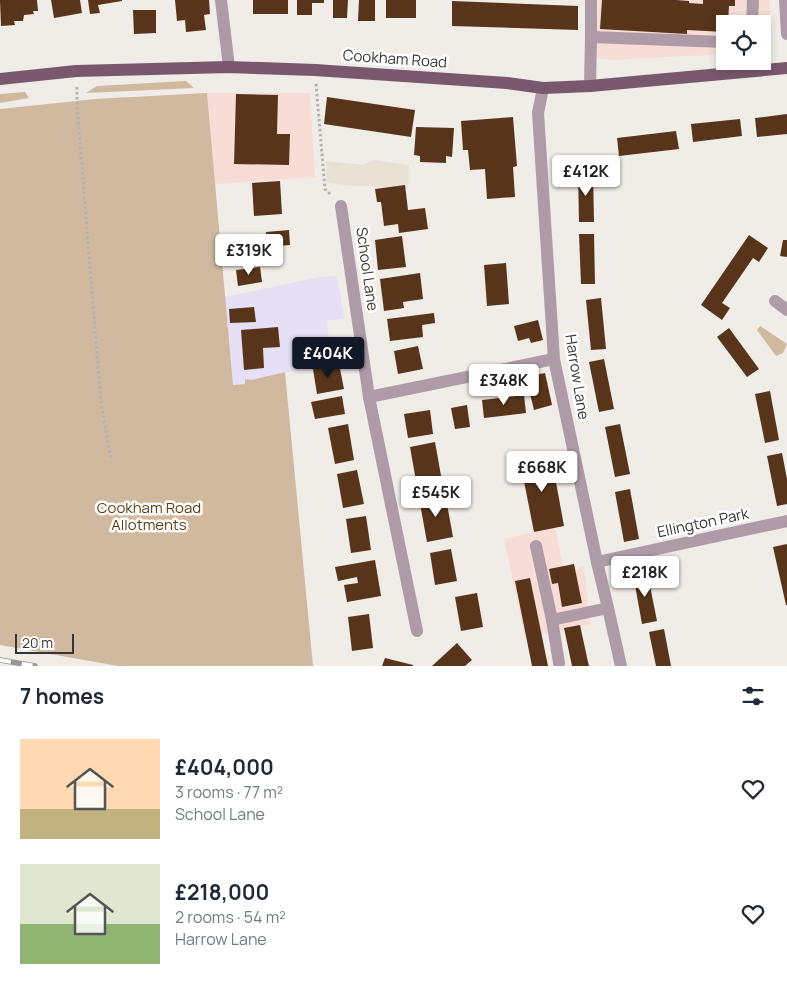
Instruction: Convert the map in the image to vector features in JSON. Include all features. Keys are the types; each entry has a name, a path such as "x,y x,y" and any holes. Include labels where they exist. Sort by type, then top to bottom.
{"main road":[{"name":"Cookham Road","path":"0,80 76,71 229,67 315,70 507,83 543,88 590,86 787,68"}],"street":[{"path":"221,0 229,67"},
{"path":"590,86 591,0"},
{"path":"752,15 753,0"},
{"path":"785,0 787,34"},
{"path":"591,37 716,42"},
{"name":"Harrow Lane","path":"543,88 538,113 554,359 621,666"},
{"name":"School Lane","path":"341,206 369,397 417,631"},
{"path":"775,301 787,310"},
{"path":"369,397 554,359"},
{"name":"Ellington Park","path":"597,562 787,521"},
{"path":"536,546 559,663"},
{"path":"552,620 608,608"}],"path":[{"path":"315,70 325,189 341,206"},
{"path":"76,71 77,106 100,404 111,460"}],"shaded area":[{"path":"598,0 769,0 770,15 716,15 716,54 612,60 595,58"},
{"path":"207,93 310,93 315,177 215,184"},
{"path":"374,160 409,165 408,188 327,183 326,161 363,165"},
{"path":"337,276 344,318 326,321 334,362 252,380 245,379 245,384 233,385 225,297 320,277"},
{"path":"555,527 564,571 584,567 590,625 525,638 504,539"}],"green space":[{"path":"186,81 194,88 86,93 97,86"},
{"path":"25,92 29,98 0,103 0,94"},
{"name":"Cookham Road Allotments","path":"207,93 233,385 245,384 245,379 252,380 285,372 313,666 118,666 0,645 0,109 95,99"},
{"path":"760,326 787,344 783,353 776,356 757,330"}],"building":[{"path":"0,0 37,0 38,11 33,11 34,14 24,15 23,21 14,21 15,25 1,26"},
{"path":"51,0 80,0 82,13 54,18"},
{"path":"88,0 122,1 98,5 100,13 90,14"},
{"path":"175,0 209,0 210,14 204,15 206,30 186,32 185,20 177,21"},
{"path":"253,0 288,0 288,14 253,14"},
{"path":"297,0 324,0 324,3 312,3 312,15 297,15"},
{"path":"333,0 348,0 347,18 333,18"},
{"path":"359,0 375,0 375,21 358,21"},
{"path":"386,0 416,0 416,18 386,18"},
{"path":"602,0 676,0 703,4 703,0 735,0 735,6 729,6 728,15 716,15 716,32 687,30 687,34 600,29"},
{"path":"452,1 578,6 578,30 452,26"},
{"path":"133,10 156,10 156,33 134,34"},
{"path":"236,94 278,95 277,134 290,134 289,165 234,164"},
{"path":"327,97 415,110 411,137 324,124"},
{"path":"787,114 787,134 757,137 755,118"},
{"path":"513,117 517,166 513,167 515,197 487,199 485,169 470,170 468,150 463,150 461,121"},
{"path":"740,119 742,136 693,142 691,124"},
{"path":"416,127 454,128 452,157 446,156 446,163 420,162 420,156 414,155"},
{"path":"676,131 679,149 619,156 617,138"},
{"path":"593,171 594,222 579,222 578,172"},
{"path":"280,181 282,214 254,216 252,183"},
{"path":"405,185 408,210 425,208 428,229 399,233 398,224 384,226 381,202 377,202 375,189"},
{"path":"289,230 290,245 267,247 266,232"},
{"path":"579,234 594,234 595,284 581,284"},
{"path":"749,235 768,248 759,262 753,258 722,303 730,308 722,320 701,305"},
{"path":"402,236 406,267 378,270 375,240"},
{"path":"783,240 787,240 787,257 780,256"},
{"path":"506,263 509,304 487,306 484,265"},
{"path":"260,267 262,282 238,286 236,270"},
{"path":"420,273 423,299 403,302 404,308 384,311 380,279"},
{"path":"601,298 606,349 591,350 586,300"},
{"path":"254,307 256,322 230,323 229,309"},
{"path":"434,313 435,323 422,325 423,337 390,341 387,319"},
{"path":"538,320 543,340 531,343 529,338 518,341 514,326"},
{"path":"278,327 280,347 263,348 264,368 244,370 241,330"},
{"path":"729,328 759,369 747,377 717,337"},
{"path":"418,346 423,369 398,374 394,351"},
{"path":"604,359 614,409 599,412 589,362"},
{"path":"339,364 344,389 317,394 313,369"},
{"path":"545,373 552,405 534,410 526,377"},
{"path":"770,391 779,440 765,443 755,394"},
{"path":"524,395 526,413 484,418 482,400"},
{"path":"342,396 345,414 315,419 311,402"},
{"path":"467,405 470,427 455,429 451,408"},
{"path":"430,410 433,434 408,438 404,414"},
{"path":"348,424 354,460 335,464 328,428"},
{"path":"620,424 630,474 615,477 605,427"},
{"path":"435,442 443,487 418,492 410,447"},
{"path":"782,453 787,479 787,504 777,506 767,456"},
{"path":"551,455 564,526 534,532 520,461"},
{"path":"357,470 364,504 343,508 337,474"},
{"path":"630,489 639,539 624,542 615,492"},
{"path":"445,493 453,537 427,542 419,498"},
{"path":"366,516 371,550 351,553 346,519"},
{"path":"787,544 787,605 786,605 773,547"},
{"path":"451,549 457,581 435,585 430,553"},
{"path":"375,560 381,596 347,602 344,585 358,583 357,577 338,581 335,567"},
{"path":"574,564 582,603 562,607 558,583 552,584 549,569"},
{"path":"647,571 657,621 642,624 633,574"},
{"path":"530,578 548,666 532,666 515,581"},
{"path":"477,593 483,627 461,631 455,597"},
{"path":"369,614 373,648 352,651 348,617"},
{"path":"580,625 589,666 572,666 564,628"},
{"path":"664,629 671,666 656,666 649,632"},
{"path":"457,643 472,660 465,666 432,666"},
{"path":"385,658 413,665 413,666 382,666"}],"railway":[{"path":"0,660 35,666"}]}
